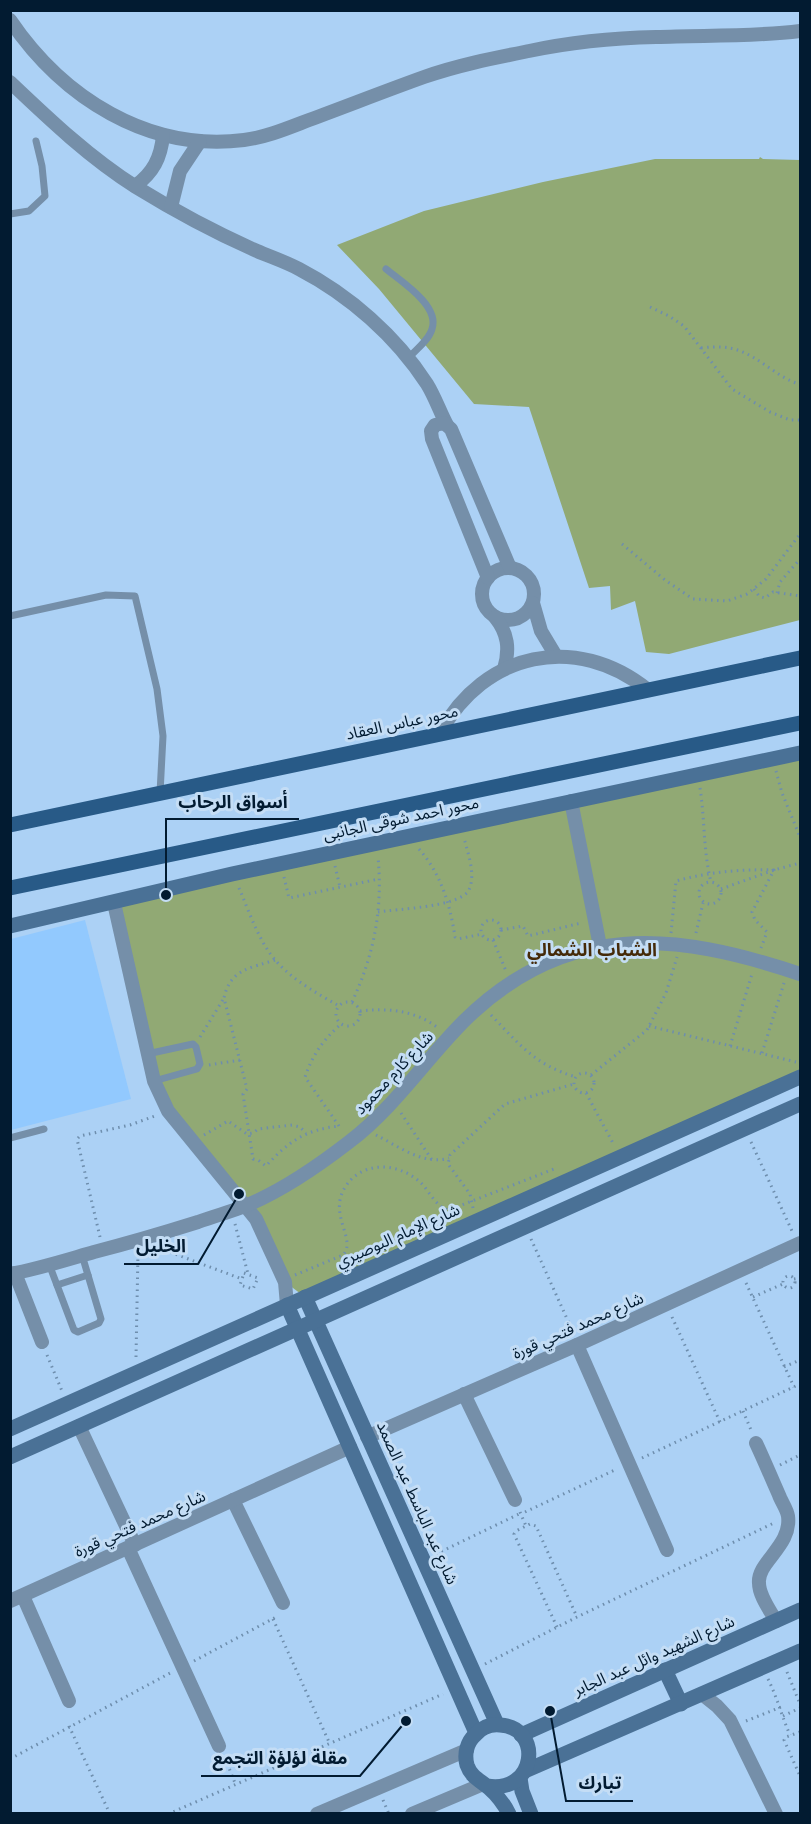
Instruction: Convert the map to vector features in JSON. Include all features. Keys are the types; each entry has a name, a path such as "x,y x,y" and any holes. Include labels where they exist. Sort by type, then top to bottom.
{"main road":[{"name":"محور عباس العقاد","path":"10,825 801,658"},
{"path":"10,888 801,723"}],"street":[{"path":"10,20 47,64 87,100 110,115 163,135 200,141 233,141 266,136 425,76 471,63 535,50 615,39 731,37 801,31"},
{"path":"10,82 69,136 135,186 217,232 320,281 366,315 408,359 427,385 478,491 510,568"},
{"path":"135,186 156,164 163,135"},
{"path":"171,207 180,171 200,141"},
{"path":"447,425 435,424 430,435 488,578"},
{"path":"456,499 478,491"},
{"path":"504,669 508,641 501,624 489,612 482,599 482,591 488,578 498,570 510,568 525,574 530,580 533,587 533,603 541,631 556,656"},
{"path":"495,617 517,619 524,615 533,603"},
{"path":"440,733 466,695 490,676 533,659 556,656 579,658 609,666 636,680 648,690"},
{"name":"محور احمد شوقى الجانبى","path":"10,926 281,863 801,753"},
{"path":"571,801 600,946"},
{"path":"114,903 154,1081 168,1111 260,1226 284,1281 287,1305 476,1733"},
{"name":"شارع كارم محمود","path":"13,1273 138,1241 231,1211 246,1206 293,1181 364,1129 393,1101 449,1037 482,1005 511,983 554,960 600,946 627,943 681,944 757,959 794,972"},
{"name":"شارع الإمام البوصيري","path":"10,1429 801,1077"},
{"path":"10,1457 801,1104"},
{"name":"شارع محمد فتحي قورة","path":"368,1437 578,1345 799,1244"},
{"path":"13,1273 42,1342"},
{"path":"284,1281 305,1297"},
{"name":"شارع عبد الباسط عبد الصمد","path":"305,1297 497,1724"},
{"path":"578,1345 667,1551"},
{"path":"464,1394 515,1500"},
{"path":"80,1426 219,1746"},
{"path":"756,1443 788,1516 787,1530 782,1543 759,1577 760,1590 776,1621"},
{"name":"شارع محمد فتحي قورة","path":"17,1599 350,1447"},
{"path":"233,1500 283,1603"},
{"path":"17,1599 69,1701"},
{"name":"شارع الشهيد وائل عبد الجابر","path":"521,1735 801,1610"},
{"path":"412,1814 485,1785 504,1786 522,1775 801,1651"},
{"path":"665,1671 681,1704"},
{"path":"702,1694 717,1706 733,1726 776,1814"},
{"path":"509,1814 498,1797 470,1771 467,1763 467,1750 476,1733 489,1725 506,1725 521,1735 529,1751 529,1761 522,1775 522,1791 531,1814"},
{"path":"317,1814 467,1750"}],"lane":[{"path":"10,214 29,210 45,196 42,166 36,141"},
{"path":"386,269 418,295 431,312 433,321 429,337 408,359"},
{"path":"10,616 106,595 135,596 157,689 163,736 160,793"},
{"path":"147,1054 191,1044 195,1046 200,1067 154,1081"},
{"path":"10,1138 44,1129"},
{"path":"49,1264 74,1330 78,1332 99,1323 101,1318 82,1256"},
{"path":"57,1285 88,1275"}],"path":[{"path":"650,308 669,316 684,326 732,389 770,412 790,420 801,420"},
{"path":"701,348 727,346 742,351 780,375 801,384"},
{"path":"622,544 665,580 693,599 727,601 747,594 766,579 801,534"},
{"path":"777,593 780,582 801,559"},
{"path":"753,589 759,596 765,598 773,592 801,596"},
{"path":"773,758 782,792 801,837"},
{"path":"698,774 704,814 705,859 711,882 721,889"},
{"path":"378,912 448,903 463,896 469,890 471,879 469,856 460,825"},
{"path":"408,836 427,858 441,883 456,938 482,934"},
{"path":"352,1002 372,951 378,912 380,879 376,843"},
{"path":"332,852 340,887"},
{"path":"281,863 289,898 380,879"},
{"path":"721,889 801,863"},
{"path":"681,944 674,882 709,873 741,869 774,870"},
{"path":"730,1046 767,932 754,920 752,912 774,870"},
{"path":"232,874 264,944 275,960 295,977 339,1006"},
{"path":"711,882 700,887 699,896 703,903 711,905 715,903 721,897 721,889"},
{"path":"591,1075 649,1026 666,993 681,944 703,903"},
{"path":"501,930 523,926 528,936 595,920"},
{"path":"486,921 497,923 501,930 493,940 486,939 481,927 486,921"},
{"path":"493,940 511,983"},
{"path":"195,1046 224,998 226,987 232,978 240,972 275,960"},
{"path":"762,1053 794,972"},
{"path":"224,998 247,1089 243,1094 253,1159 266,1166 284,1147 306,1133 339,1126"},
{"path":"352,1002 360,1011 359,1021 350,1027 341,1024 336,1018 336,1013 339,1006 352,1002"},
{"path":"482,1005 539,1062 557,1072 576,1077"},
{"path":"360,1011 384,1009 408,1013 430,1023 449,1037"},
{"path":"341,1024 312,1056 305,1077 350,1141"},
{"path":"649,1026 801,1063"},
{"path":"200,1067 240,1060"},
{"path":"586,1093 595,1082 591,1075 583,1073 576,1077 574,1084 577,1090 586,1093 621,1157"},
{"path":"364,1129 432,1161 449,1158 505,1104 574,1084"},
{"path":"393,1101 432,1161"},
{"path":"103,1250 77,1139 80,1136 130,1125 168,1111"},
{"path":"192,1142 227,1121 244,1133 250,1134 258,1129 292,1125 300,1127 306,1133"},
{"path":"746,1129 799,1244"},
{"path":"449,1158 448,1164 470,1194 472,1217 469,1225"},
{"path":"284,1281 346,1252 349,1244 339,1211 341,1194 349,1180 363,1170 377,1166 407,1173 420,1182 441,1207 447,1210 560,1166"},
{"path":"231,1211 248,1274"},
{"path":"526,1227 578,1345"},
{"path":"136,1373 138,1241 242,1279"},
{"path":"741,1270 794,1388"},
{"path":"244,1273 258,1278 253,1289 240,1285 242,1279 244,1273"},
{"path":"783,1284 787,1276 801,1278"},
{"path":"783,1284 784,1287 791,1288 795,1284 794,1278"},
{"path":"753,1297 783,1284"},
{"path":"666,1304 720,1422"},
{"path":"42,1342 67,1404"},
{"path":"784,1367 801,1360"},
{"path":"423,1560 801,1384"},
{"path":"743,1411 756,1443"},
{"path":"768,1470 801,1455"},
{"path":"472,1670 788,1516"},
{"path":"557,1627 514,1534 530,1524 536,1526 577,1617"},
{"path":"10,1759 273,1619 329,1742"},
{"path":"782,1659 801,1706 783,1716"},
{"path":"763,1667 781,1707 790,1735"},
{"path":"168,1814 456,1688"},
{"path":"733,1726 781,1707"},
{"path":"69,1726 110,1814"},
{"path":"801,1732 785,1737 784,1740 801,1776"},
{"path":"219,1746 236,1784"}],"shaded area":[{"path":"85,920 131,1099 11,1130 11,939"}],"green space":[{"path":"760,157 800,160 800,620 669,654 646,652 635,601 611,610 610,586 589,588 529,407 474,404 379,289 337,245 424,211 543,182 655,159 759,159"},
{"path":"800,753 800,1077 305,1297 285,1282 260,1226 168,1111 114,903"}],"place":[{"name":"أسواق الرحاب","path":"166,895"},
{"name":"الخليل","path":"239,1194"},
{"name":"تبارك","path":"550,1711"},
{"name":"مقلة لؤلؤة التجمع","path":"406,1721"}],"district":[{"name":"الشباب الشمالي","path":"592,950"}]}
